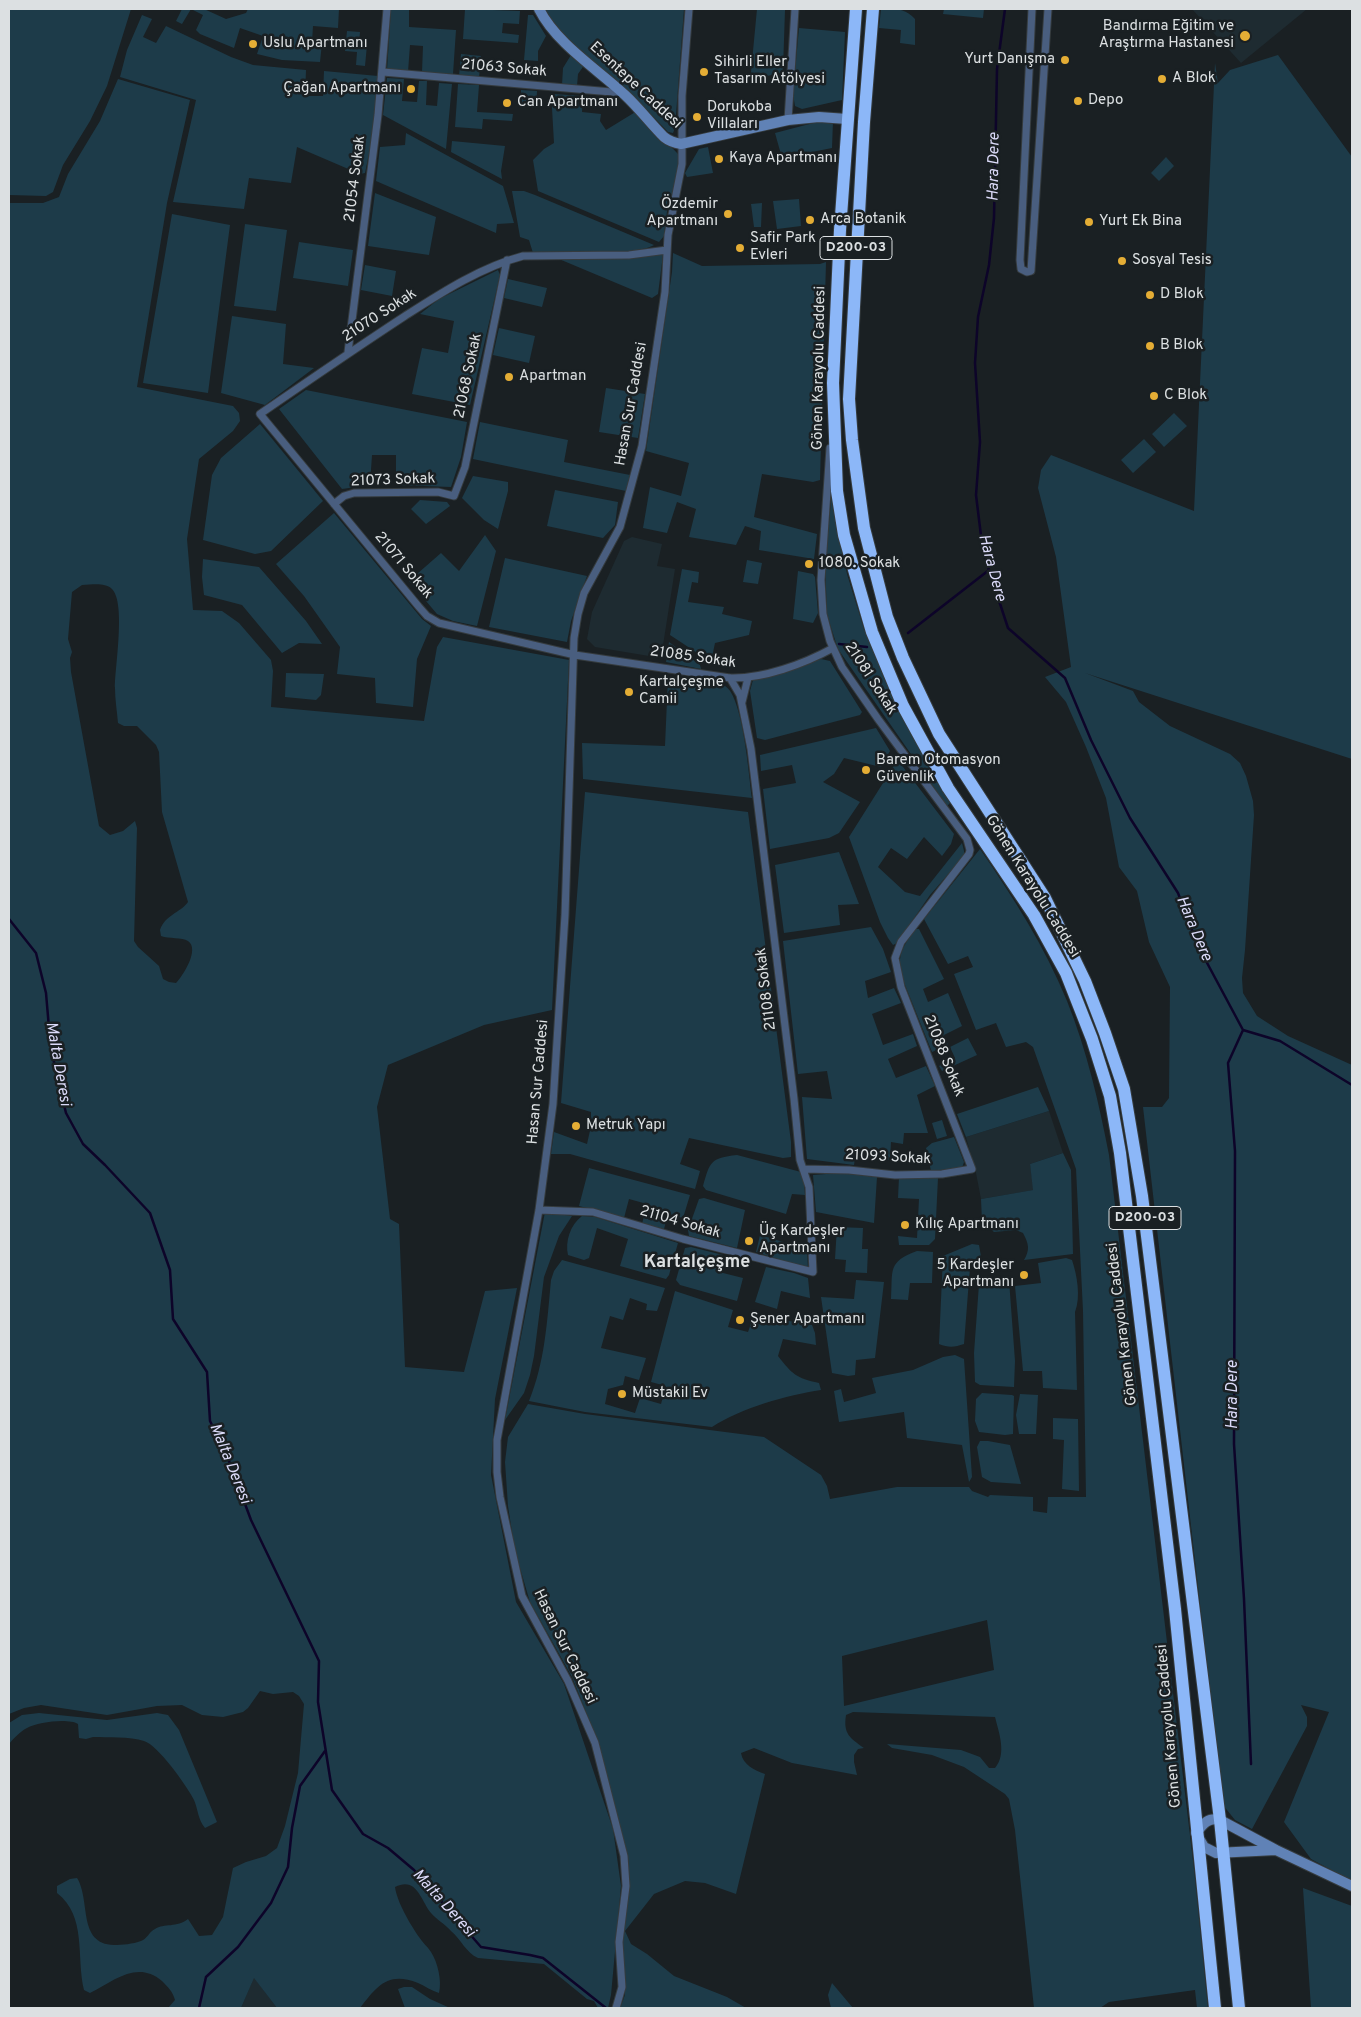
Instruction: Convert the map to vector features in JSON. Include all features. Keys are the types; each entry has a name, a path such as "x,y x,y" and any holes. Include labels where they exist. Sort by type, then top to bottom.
{"highway":[{"name":"Gönen Karayolu Caddesi","path":"856,9 840,230 833,410 837,491 844,535 872,632 903,706 948,788 1034,915 1066,973 1092,1039 1110,1096 1120,1153 1175,1609 1196,1833 1216,2008"},
{"name":"Gönen Karayolu Caddesi","path":"873,9 864,122 849,399 853,449 864,528 888,617 903,658 939,734 1045,898 1085,981 1106,1033 1124,1090 1142,1196 1220,1820 1239,2008"}],"main road":[{"name":"Esentepe Caddesi","path":"539,9 549,25 561,38 623,93 665,137 676,143 682,144 788,120 819,117 847,119"},
{"path":"1276,1850 1223,1854 1207,1849 1196,1833 1208,1820 1214,1818 1220,1820 1276,1850 1352,1886"}],"street":[{"name":"21054 Sokak","path":"348,352 383,72 387,9"},
{"name":"Hasan Sur Caddesi","path":"616,2008 622,1987 619,1942 626,1886 624,1856 595,1743 568,1681 522,1596 500,1497 497,1472 497,1440 539,1210 553,1104 565,915 575,655 574,638 582,600 620,527 642,446 663,307 670,220 679,185 682,144 682,96 688,9"},
{"path":"788,120 794,9"},
{"path":"1032,9 1020,260 1021,269 1027,272 1031,271 1048,9"},
{"name":"21063 Sokak","path":"383,72 623,93"},
{"name":"21070 Sokak","path":"260,414 348,352 442,292 507,260 523,256 629,256 667,250"},
{"name":"21068 Sokak","path":"454,496 465,467 507,260"},
{"name":"21081 Sokak","path":"833,410 821,580 823,614 833,648 842,666 878,719 967,839 970,850 970,854 901,942 897,952"},
{"name":"21071 Sokak","path":"260,414 427,616 439,623 575,655"},
{"name":"21073 Sokak","path":"334,504 344,496 354,493 438,492 454,496"},
{"name":"21085 Sokak","path":"575,655 730,678 748,678 803,663 833,648"},
{"name":"21108 Sokak","path":"730,678 735,684 742,702 751,749 794,1099 798,1151 809,1187 813,1272"},
{"name":"21108 Sokak","path":"742,702 748,678"},
{"name":"21088 Sokak","path":"897,952 895,962 906,1003 972,1169"},
{"name":"21093 Sokak","path":"803,1169 895,1175 942,1174 972,1169"},
{"name":"21104 Sokak","path":"539,1210 593,1212 683,1239 813,1272"}],"shaded area":[{"path":"9,9 131,9 107,86 90,121 63,165 53,192 46,196 9,195"},
{"path":"182,9 191,9 182,24 176,21"},
{"path":"191,9 204,9 226,19 246,13 248,9 339,9 338,28 313,26 312,42 322,43 320,62 282,60 257,54 263,36 240,28 234,48 200,34 196,30 203,15"},
{"path":"391,9 409,9 409,27 456,30 453,74 422,72 423,46 410,45 408,72 387,70"},
{"path":"465,9 520,11 519,24 503,23 502,33 519,35 518,43 463,39"},
{"path":"545,9 684,9 675,128 673,133 668,132 616,80 568,38"},
{"path":"757,9 785,10 783,70 780,73 754,79 751,72"},
{"path":"881,9 895,9 907,12 915,19 915,45 900,43 901,30 879,28"},
{"path":"944,9 984,9 983,18 943,14"},
{"name":"Bandırma Eğitim ve Araştırma Hastanesi","path":"1192,9 1307,9 1241,63"},
{"path":"142,15 152,19 143,37 156,43 166,26 231,57 253,65 306,70 305,96 323,96 324,71 378,76 372,139 365,173 360,174 297,147 291,183 249,178 244,209 173,202 196,100 120,77 127,50"},
{"path":"528,15 533,15 546,36 538,51 538,61 524,60"},
{"path":"799,28 845,32 842,100 802,109 795,106 793,94"},
{"path":"347,31 360,32 359,44 367,45 365,66 356,65 357,52 345,51"},
{"path":"461,54 481,56 479,78 459,76"},
{"path":"571,55 585,64 578,74 577,86 562,85 563,68"},
{"path":"1278,55 1352,157 1352,759 1085,673 1133,691 1139,702 1170,726 1230,754 1240,763 1253,801 1254,815 1242,978 1243,993 1257,1016 1288,1036 1352,1065 1352,1881 1311,1859 1284,1822 1329,1712 1301,1705 1307,1717 1307,1726 1252,1829 1235,1820 1223,1805 1143,1107 1162,1107 1169,1098 1170,987 1149,942 1137,891 1119,867 1106,798 1086,747 1066,702 1045,677 1071,667 1056,557 1038,488 1041,470 1051,455 1194,511 1215,63 1218,83 1230,70"},
{"path":"387,78 404,79 402,101 417,102 419,81 427,81 426,105 437,106 439,83 452,84 446,149 383,115"},
{"path":"118,79 190,100 167,203 137,387 233,406 239,413 240,421 233,431 199,459 187,539 193,610 222,611 239,623 271,660 273,671 271,707 424,721 437,647 443,637 569,660 552,1010 484,1025 388,1065 377,1107 390,1219 399,1224 405,1367 464,1372 485,1291 517,1288 495,1399 491,1475 516,1602 564,1684 613,1829 621,1886 611,1995 608,2008 598,2008 594,2001 587,1999 544,1964 478,1958 474,1956 455,1934 431,1913 418,1891 413,1887 402,1884 395,1887 398,1899 404,1913 436,1961 440,1978 439,1993 418,1983 399,1979 391,1980 378,1987 360,2008 277,2008 254,1978 241,2008 168,2008 175,2000 172,1992 162,1981 144,1972 135,1972 117,1978 90,1993 84,1990 77,1925 73,1913 57,1893 57,1886 70,1879 77,1878 81,1887 90,1929 102,1943 117,1945 138,1942 159,1927 179,1924 188,1919 199,1936 212,1935 223,1917 233,1868 266,1856 277,1848 285,1826 298,1773 304,1704 299,1696 293,1692 273,1694 260,1691 243,1712 223,1717 202,1715 182,1705 157,1706 107,1715 41,1705 24,1708 9,1714 9,203 43,203 59,197 68,174 100,121","holes":["82,585 105,585 112,589 116,596 119,621 115,688 118,723 124,726 137,726 156,745 159,752 162,812 188,902 169,917 160,930 161,936 188,941 192,950 186,969 176,983 163,979 159,966 134,941 137,828 135,821 123,831 110,835 99,826 71,672 70,658 72,652 68,639 72,592"]},
{"path":"458,84 479,85 477,112 513,114 512,121 483,119 482,129 455,127"},
{"path":"521,90 537,91 536,106 521,106"},
{"path":"554,94 583,96 582,112 601,114 600,121 606,130 637,111 678,154 678,172 667,211 664,236 659,242 538,191 533,160 544,149 554,143 552,108"},
{"path":"821,121 833,121 832,148 782,158 775,133"},
{"path":"406,133 503,186 514,223 497,224 496,233 376,181 380,147 405,145"},
{"path":"452,141 505,146 501,171 502,179 451,152"},
{"path":"708,147 713,173 687,177 685,173 699,149"},
{"path":"1166,157 1174,166 1159,181 1151,173"},
{"path":"512,191 524,191 535,195 654,245 645,249 631,251 533,253 529,240 520,237"},
{"path":"375,193 436,217 429,255 368,246"},
{"path":"799,199 801,226 777,229 773,201"},
{"path":"762,203 761,227 754,227 751,204"},
{"path":"172,214 230,225 208,393 143,383"},
{"path":"245,224 287,230 276,311 234,306"},
{"path":"299,242 353,250 348,286 293,278"},
{"path":"673,253 702,266 820,264 826,262 820,480 813,482 762,474 754,517 817,534 814,559 759,550 761,531 745,526 736,545 689,537 696,509 677,502 667,533 643,528 650,487 681,496 689,463 646,451 672,272"},
{"path":"663,255 658,294 652,298 559,259 637,258"},
{"path":"365,265 396,271 392,296 361,290"},
{"path":"498,270 500,275 470,405 412,394 422,348 448,353 454,321 420,314 439,299"},
{"path":"508,279 547,288 542,307 504,298"},
{"path":"232,316 286,324 283,364 314,368 265,405 221,393"},
{"path":"499,328 535,336 529,363 493,355"},
{"path":"606,388 645,394 638,438 599,432"},
{"path":"306,390 467,422 461,457 451,487 396,485 396,455 372,455 370,485 342,489 279,409"},
{"path":"1174,413 1187,426 1164,447 1152,434"},
{"path":"480,422 568,440 564,462 630,475 626,491 473,459"},
{"path":"260,424 323,501 271,551 255,554 203,540 212,475 221,458"},
{"path":"1144,439 1156,452 1133,473 1121,460"},
{"path":"473,476 508,482 508,491 498,529 484,520 462,498"},
{"path":"555,490 618,502 615,525 603,538 547,526"},
{"path":"832,491 847,574 864,629 896,706 950,803 947,806 838,649 827,615 825,564"},
{"path":"420,500 447,502 450,506 426,524 411,509"},
{"path":"334,513 422,619 431,626 417,659 413,707 376,703 375,678 337,674 340,647 304,596 276,564"},
{"path":"485,535 496,551 477,626 453,621 437,614 409,581 441,553 459,571"},
{"path":"632,537 662,544 657,566 675,569 661,658 595,647 587,639 592,612 624,541"},
{"path":"505,558 587,576 571,621 567,642 489,627"},
{"path":"203,559 259,567 306,621 322,644 299,643 282,653 242,605 204,595"},
{"path":"747,560 762,563 758,584 743,582"},
{"path":"682,569 699,572 698,583 692,582 688,602 724,607 722,614 752,621 749,635 715,643 711,662 670,635"},
{"path":"798,571 813,574 815,577 818,613 813,623 793,619"},
{"path":"669,642 700,665 701,669 666,662"},
{"path":"821,659 830,661 862,712 860,715 765,740 757,738 750,691 753,680"},
{"path":"286,673 324,674 321,695 316,700 285,697"},
{"path":"668,677 725,686 731,693 741,720 752,798 583,779 582,743 665,746"},
{"path":"876,728 890,751 881,767 844,758 834,774 823,782 860,802 839,833 829,838 770,849 763,789 796,783 792,765 761,771 760,755"},
{"path":"900,763 954,834 951,844 942,856 924,837 907,859 891,848 878,867 905,892 920,896 962,843 964,856 930,895 897,943 893,945 880,922 849,837 895,764"},
{"path":"585,792 748,812 791,1142 791,1157 783,1158 689,1138 680,1164 700,1171 695,1189 570,1154 551,1154 554,1132 587,1144 591,1126 591,1112 561,1103"},
{"path":"980,849 1016,904 1049,961 1067,1001 1092,1077 1109,1155 1194,1869 1208,2008 1197,2008 1195,1990 1109,2002 1100,2008 1034,2008 1015,1830 1009,1799 1005,1794 964,1767 932,1755 892,1748 887,1744 961,1750 980,1757 989,1768 995,1768 1001,1756 1001,1750 1000,1736 995,1717 853,1712 846,1715 847,1731 851,1738 864,1748 858,1749 854,1755 857,1775 792,1763 754,1748 741,1753 747,1764 765,1774 736,1894 705,1883 685,1881 654,1894 625,1931 631,1944 647,1954 674,1976 727,1997 746,2008 620,2008 625,1995 622,1941 629,1884 628,1858 600,1747 572,1677 530,1602 515,1551 508,1506 505,1462 508,1437 528,1404 585,1414 764,1437 821,1475 827,1486 830,1499 897,1487 969,1487 972,1491 988,1497 990,1495 1033,1497 1033,1511 1047,1513 1048,1497 1086,1497 1083,1311 1076,1169 1033,1047 1026,1042 1006,1047 996,1023 976,1030 954,974 973,967 968,956 948,964 924,919","holes":["987,1620 994,1670 844,1706 842,1656"]},
{"path":"839,852 859,904 838,905 840,925 784,933 775,865"},
{"path":"871,927 883,949 891,972 865,981 868,998 894,988 901,1003 872,1014 883,1045 913,1034 917,1046 888,1059 896,1078 926,1066 935,1086 917,1095 928,1133 904,1133 903,1144 891,1142 890,1160 856,1152 854,1165 807,1159 802,1097 832,1099 827,1071 798,1074 783,941"},
{"path":"915,929 919,929 944,979 923,989 928,1002 948,993 962,1026 944,1035 948,1045 932,1052 901,975 901,955"},
{"path":"968,1038 977,1055 942,1071 939,1066 955,1058 950,1047"},
{"path":"1038,1087 1049,1111 966,1137 957,1114"},
{"path":"1049,1111 1063,1153 1030,1164 1034,1190 981,1199 966,1137"},
{"path":"942,1120 947,1136 937,1139 932,1123"},
{"path":"954,1137 964,1162 962,1168 931,1171 926,1148 932,1143"},
{"path":"1063,1153 1071,1170 1073,1254 1024,1260 1028,1247 1023,1233 1016,1230 994,1232 982,1221 981,1199 1033,1190 1030,1164"},
{"path":"737,1155 801,1172 805,1195 792,1194 786,1214 706,1190 703,1186 707,1171 712,1163 721,1158"},
{"path":"589,1168 690,1195 683,1218 668,1214 664,1229 642,1224 647,1204 629,1199 624,1218 579,1206"},
{"path":"840,1173 877,1177 874,1223 816,1212 813,1175"},
{"path":"899,1177 938,1178 935,1239 929,1245 899,1245 898,1236 917,1238 919,1199 898,1198"},
{"path":"704,1198 745,1210 737,1248 689,1236 688,1230 699,1199"},
{"path":"545,1212 572,1216 559,1236 544,1277 530,1375 524,1393 505,1420"},
{"path":"582,1216 595,1217 678,1243 669,1275 666,1279 620,1266 628,1239 597,1228 589,1258 584,1260 568,1255 569,1234 574,1224"},
{"path":"837,1227 863,1228 862,1249 868,1249 867,1273 845,1272 846,1260 835,1259"},
{"path":"760,1235 807,1249 808,1269 756,1252"},
{"path":"972,1244 979,1245 982,1262 970,1267 964,1344 952,1347 939,1344 943,1256"},
{"path":"691,1247 723,1255 719,1272 743,1278 737,1301 680,1285 676,1280 685,1248"},
{"path":"917,1251 933,1252 932,1283 910,1283 908,1300 891,1299 892,1274 896,1263"},
{"path":"1066,1258 1072,1260 1078,1286 1078,1300 1075,1312 1077,1390 1043,1388 1042,1371 1023,1371 1015,1286 1041,1283 1038,1263"},
{"path":"562,1260 665,1288 657,1311 646,1310 647,1304 630,1298 623,1320 610,1316 601,1348 646,1358 639,1380 625,1376 623,1385 608,1389 605,1404 635,1413 640,1398 661,1404 666,1386 651,1382 675,1291 733,1310 728,1327 748,1332 754,1315 812,1325 816,1345 783,1339 778,1356 795,1374 819,1383 821,1390 794,1395 750,1408 712,1427 585,1412 529,1401 542,1357 551,1280 554,1271"},
{"path":"766,1267 808,1278 810,1298 781,1291 777,1309 755,1302"},
{"path":"856,1280 884,1282 875,1358 856,1360 855,1375 848,1376 832,1373 821,1297 854,1299"},
{"path":"1009,1280 1015,1361 1014,1387 980,1385 975,1382 974,1353 979,1284"},
{"path":"955,1355 964,1359 972,1477 969,1482 962,1445 907,1438 904,1412 839,1422 834,1391 841,1389 844,1402 876,1393 872,1378 913,1370 943,1357"},
{"path":"982,1393 1014,1396 1013,1434 979,1432 975,1421 976,1399"},
{"path":"1020,1394 1038,1395 1036,1434 1019,1434 1016,1415"},
{"path":"1053,1418 1078,1419 1079,1491 1062,1489 1064,1440 1053,1439"},
{"path":"980,1441 1010,1445 1021,1484 991,1482 982,1477 977,1447"},
{"path":"39,1713 107,1720 157,1713 168,1715 179,1730 217,1822 205,1828 199,1818 194,1800 179,1776 157,1750 144,1741 125,1738 79,1738 78,1724 60,1721 38,1724 27,1728 9,1744 9,1723 22,1715"},
{"path":"1303,1888 1352,1906 1352,2008 1311,2008"},
{"path":"254,1977 277,2008 241,2008"},
{"path":"832,1983 853,2008 831,2008 828,1995"},
{"path":"412,1987 430,1999 450,2008 405,2008 398,1989"}],"waterway":[{"name":"Hara Dere","path":"1005,9 997,69 994,218 989,265 978,317 975,363 980,442 976,495 983,552 1008,628 1065,678 1091,740 1130,818 1178,893 1198,946 1243,1030 1280,1041 1352,1085"},
{"path":"908,633 989,570"},
{"path":"839,644 867,647"},
{"name":"Malta Deresi","path":"9,919 36,953 46,993 50,1040 66,1113 83,1144 150,1213 170,1270 173,1319 207,1372 210,1421 226,1453 251,1520 319,1661 318,1702 332,1790 363,1834 388,1848 414,1870 481,1947 543,1958 606,2008"},
{"name":"Hara Dere","path":"1243,1030 1228,1063 1235,1151 1234,1444 1244,1599 1251,1764"},
{"name":"Malta Deresi","path":"199,2008 206,1977 238,1947 271,1903 288,1867 292,1828 300,1786 325,1751"}],"place":[{"name":"Bandırma Eğitim ve Araştırma Hastanesi","path":"1245,36"},
{"name":"Uslu Apartmanı","path":"253,44"},
{"name":"Yurt Danışma","path":"1065,60"},
{"name":"Sihirli Eller Tasarım Atölyesi","path":"704,72"},
{"name":"A Blok","path":"1162,79"},
{"name":"Çağan Apartmanı","path":"411,89"},
{"name":"Depo","path":"1078,101"},
{"name":"Can Apartmanı","path":"507,103"},
{"name":"Dorukoba Villaları","path":"697,117"},
{"name":"Kaya Apartmanı","path":"719,159"},
{"name":"Özdemir Apartmanı","path":"728,214"},
{"name":"Arca Botanik","path":"810,220"},
{"name":"Yurt Ek Bina","path":"1089,222"},
{"name":"Safir Park Evleri","path":"740,248"},
{"name":"Sosyal Tesis","path":"1122,261"},
{"name":"D Blok","path":"1150,295"},
{"name":"B Blok","path":"1150,346"},
{"name":"Apartman","path":"509,377"},
{"name":"C Blok","path":"1154,396"},
{"name":"1080. Sokak","path":"809,564"},
{"name":"Kartalçeşme Camii","path":"629,692"},
{"name":"Barem Otomasyon Güvenlik","path":"866,770"},
{"name":"Metruk Yapı","path":"576,1126"},
{"name":"Kılıç Apartmanı","path":"905,1225"},
{"name":"Üç Kardeşler Apartmanı","path":"749,1241"},
{"name":"5 Kardeşler Apartmanı","path":"1024,1275"},
{"name":"Şener Apartmanı","path":"740,1320"},
{"name":"Müstakil Ev","path":"622,1394"}],"district":[{"name":"Kartalçeşme","path":"697,1263"}]}
